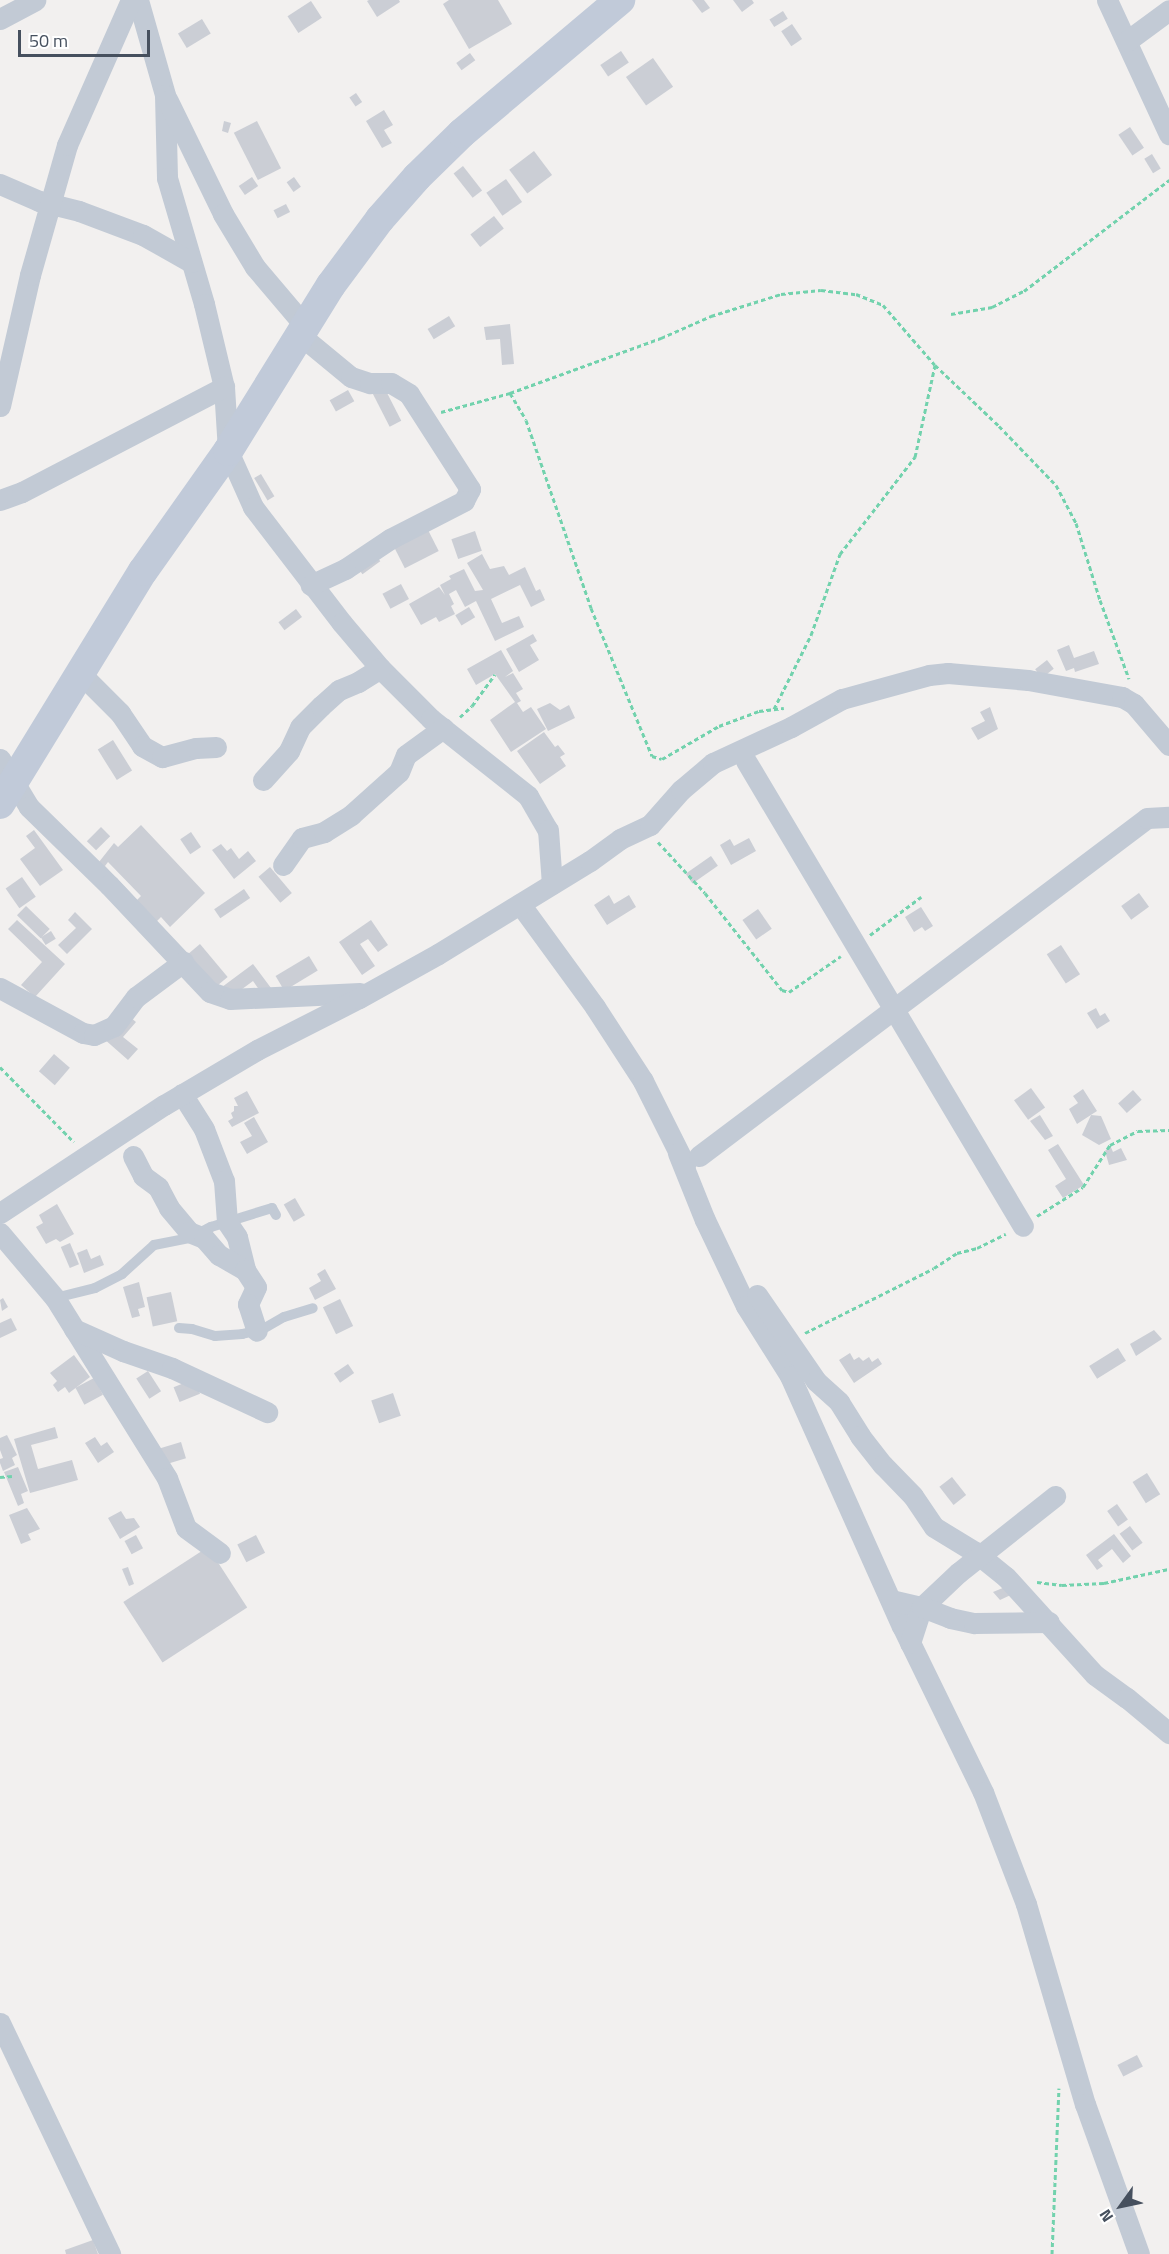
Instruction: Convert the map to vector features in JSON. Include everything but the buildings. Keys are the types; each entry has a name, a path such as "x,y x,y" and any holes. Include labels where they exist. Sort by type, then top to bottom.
{"street":[{"path":"0,19 35,0"},
{"path":"0,406 30,275 76,122 131,0"},
{"path":"138,0 165,95 203,177 255,267 303,330 351,377 399,386 409,394 426,417 470,489 469,495 449,509 390,539 345,569 311,585"},
{"path":"1107,0 1169,134"},
{"path":"370,992 230,999 210,992 4,782 77,679 143,572 228,451 332,285 380,219 417,177 471,125 617,1"},
{"path":"1127,41 1169,10"},
{"path":"165,95 167,178 204,304 224,387 228,451 259,518 380,668 443,729 528,796 548,830 552,884"},
{"path":"0,184 143,235 191,262"},
{"path":"0,500 22,492 224,387"},
{"path":"263,780 289,751 300,727 321,706 339,690 358,682 380,668"},
{"path":"0,1212 182,1094 257,1050 370,992 520,904 620,839 653,823 681,790 713,763 791,727 842,699 929,675 948,673 993,675 1122,698 1134,704 1169,745"},
{"path":"77,679 87,680 120,713 142,746 162,757 196,748 216,747"},
{"path":"283,865 302,838 324,832 351,815 399,772 406,755 443,729"},
{"path":"746,761 1023,1226"},
{"path":"689,1155 1147,818 1169,817"},
{"path":"520,904 595,1007 643,1081 689,1155 765,1308 823,1389 839,1402 860,1436 883,1465 913,1496 934,1527 980,1556 1006,1577 1095,1675 1169,1733"},
{"path":"0,988 83,1033 94,1035 114,1026 136,996 183,962"},
{"path":"182,1094 204,1129 224,1181 226,1222 237,1237 245,1270 256,1287 248,1304 257,1331"},
{"path":"689,1155 705,1220 746,1306 790,1376 910,1642 983,1792 1026,1904 1085,2104 1139,2254"},
{"path":"133,1156 143,1176 158,1187 169,1208 189,1232 204,1238 219,1256 245,1270"},
{"path":"0,1233 55,1298 167,1478 186,1528 220,1553"},
{"path":"74,1329 123,1351 172,1368 267,1412"},
{"path":"910,1642 922,1607 980,1556 1055,1496"},
{"path":"891,1600 974,1623 1048,1622"},
{"path":"0,2023 110,2254"}],"lane":[{"path":"55,1298 95,1288 122,1274 154,1245 196,1235 226,1222 272,1208 276,1215"},
{"path":"179,1328 192,1329 215,1336 257,1331 284,1317 313,1308"}],"path":[{"path":"951,314 992,307 1024,291 1169,180"},
{"path":"426,417 453,407 510,393 661,338 711,316 781,294 821,290 856,294 883,305 901,322 935,364 1048,474 1064,496 1076,523 1100,600 1143,715"},
{"path":"774,709 811,635 840,554 915,457 935,364"},
{"path":"510,393 526,420 591,608 652,756 662,759 719,726 759,711 786,708"},
{"path":"443,729 472,706 495,674"},
{"path":"644,828 705,893 725,921 786,992 856,945 921,897"},
{"path":"0,1067 88,1156"},
{"path":"788,1342 898,1284 934,1268 957,1253 977,1248 1023,1226 1083,1187 1110,1145 1138,1131 1169,1130"},
{"path":"0,1477 12,1476"},
{"path":"1006,1577 1062,1585 1104,1583 1169,1569"},
{"path":"1052,2254 1059,2078"}]}
